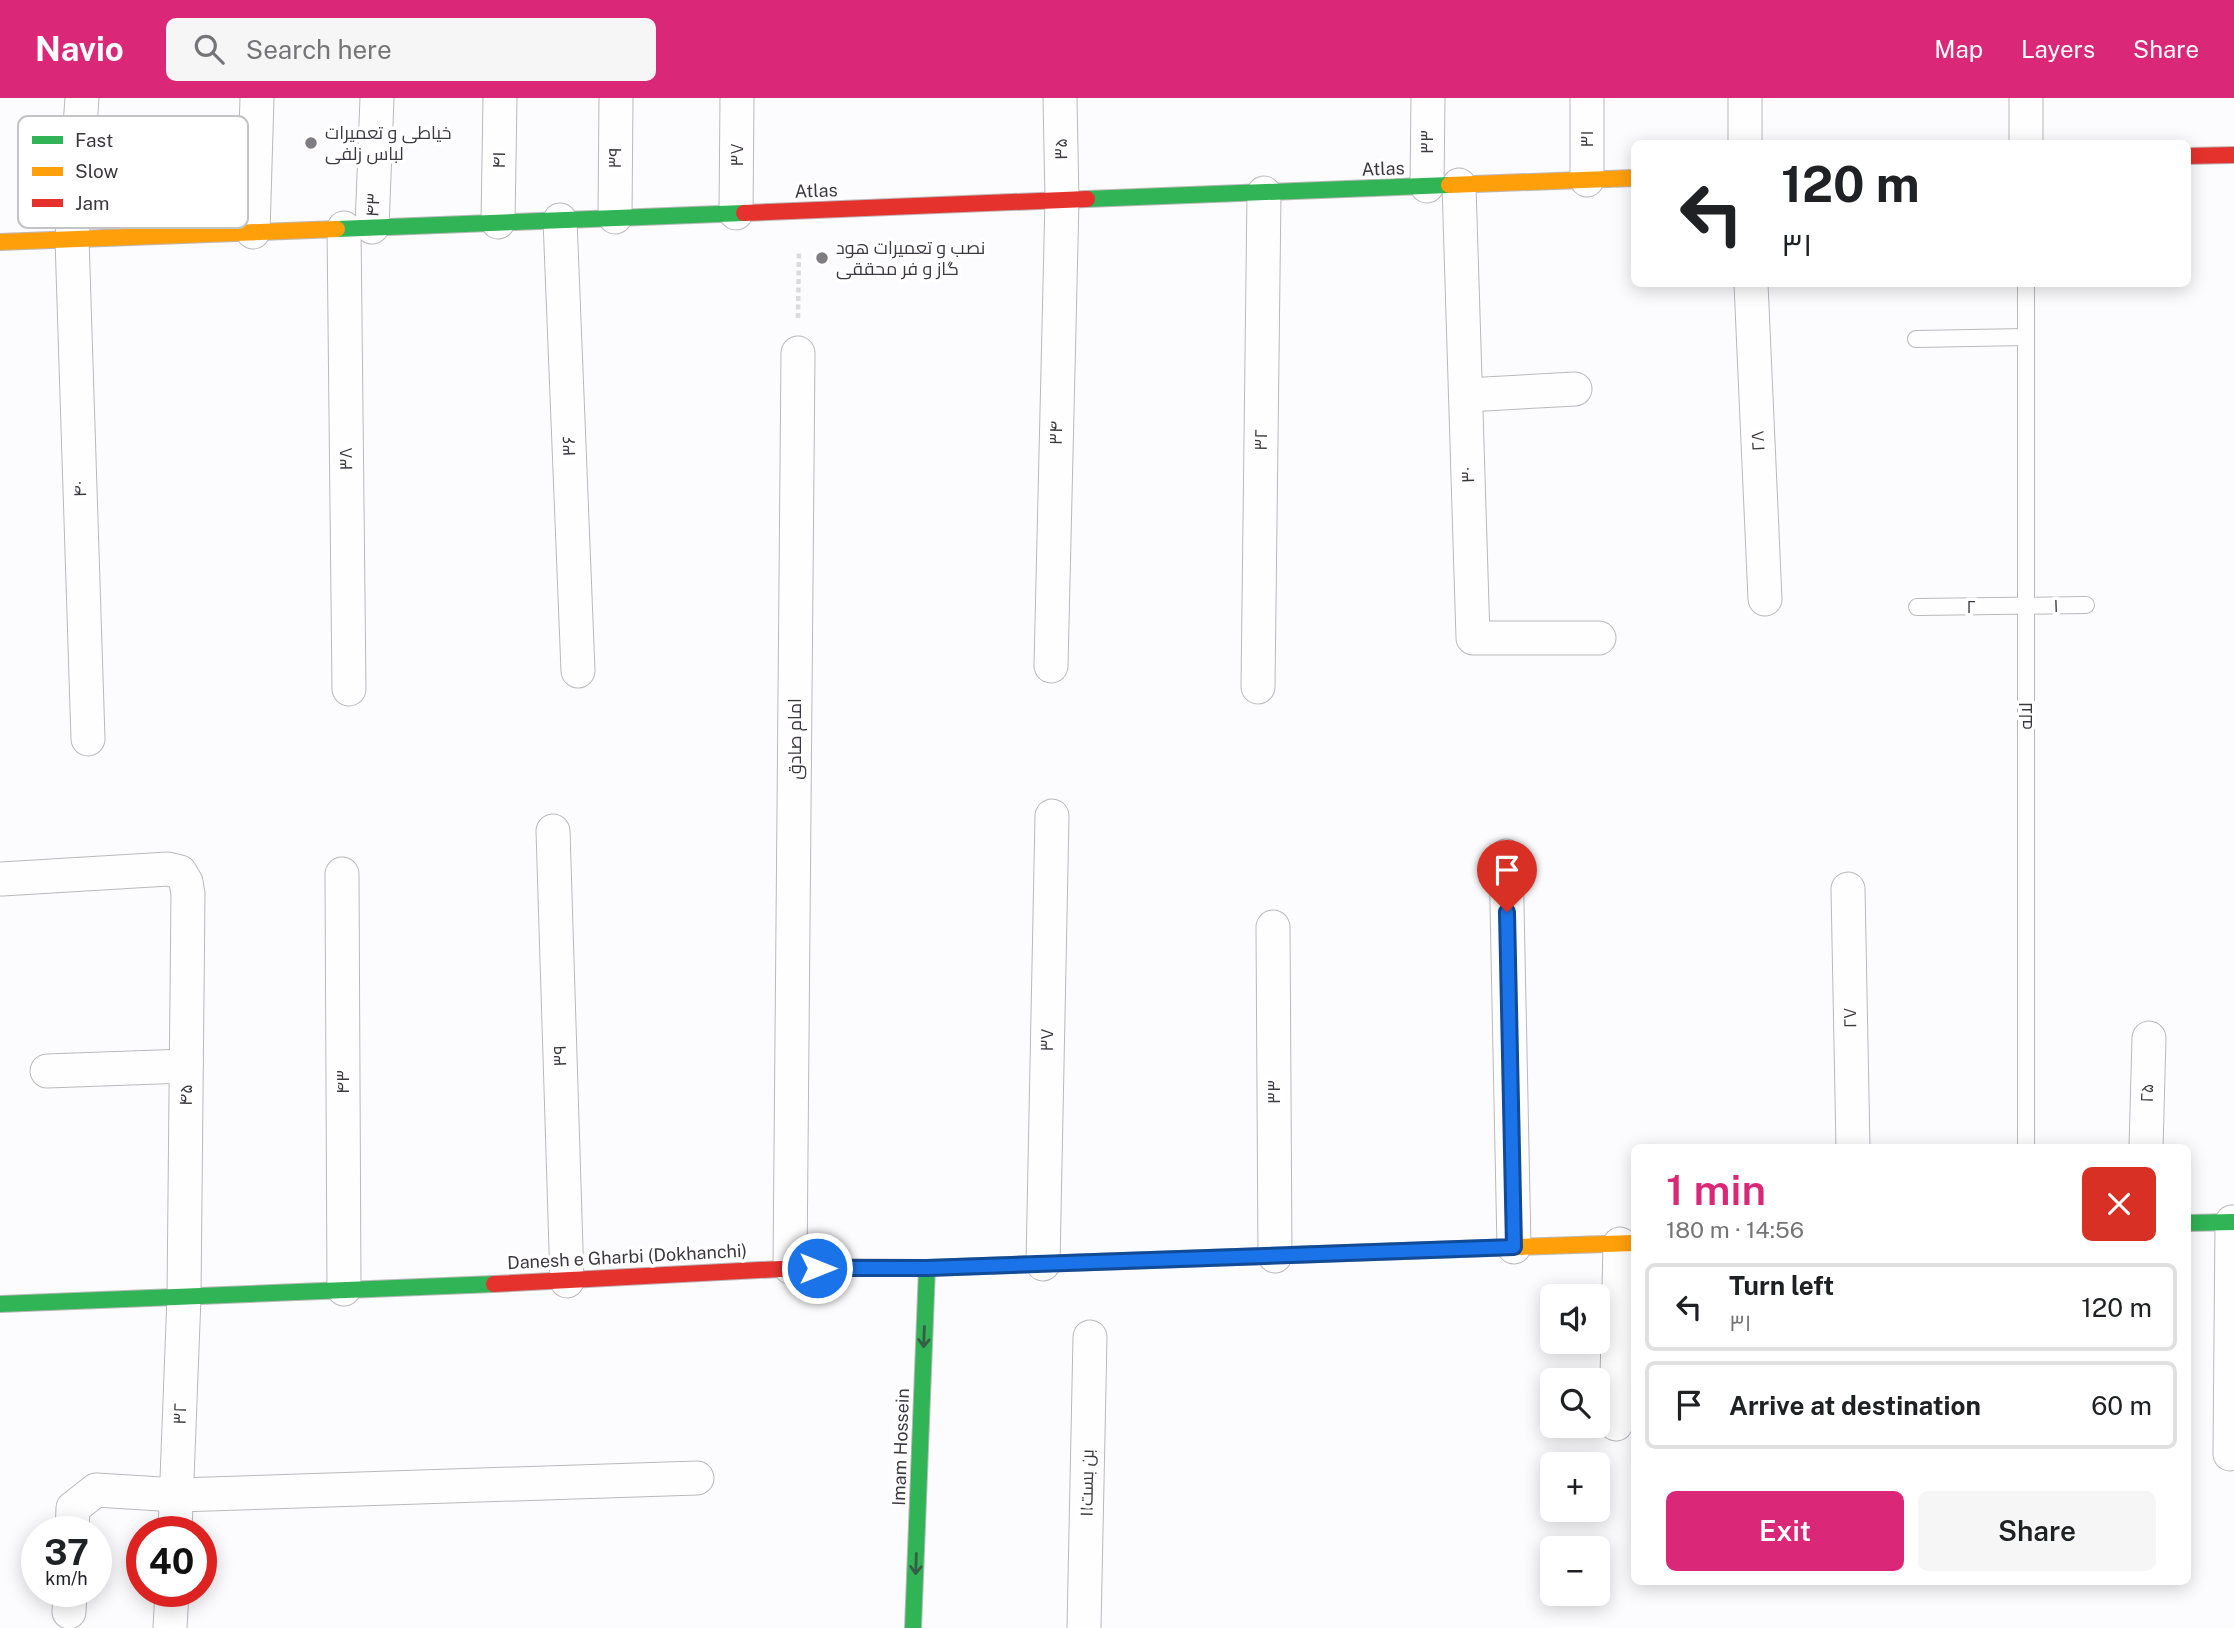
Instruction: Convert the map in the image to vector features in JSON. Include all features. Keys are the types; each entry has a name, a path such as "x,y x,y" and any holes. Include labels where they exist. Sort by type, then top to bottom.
{"street":[{"name":"۴۰","path":"81,116 82,98"},
{"path":"253,232 257,98"},
{"name":"۴۳","path":"358,228 377,98"},
{"name":"۴۱","path":"498,222 500,98"},
{"name":"۳۹","path":"615,218 616,98"},
{"name":"۳۷","path":"736,213 737,98"},
{"name":"۳۵","path":"1060,98 1062,200"},
{"name":"۳۳","path":"1428,98 1443,185"},
{"name":"۳۱","path":"1587,98 1587,180"},
{"path":"1745,98 1745,140"},
{"path":"2026,98 2026,140"},
{"path":"2191,156 2234,155"},
{"name":"Atlas","path":"0,242 1631,178"},
{"name":"۳۰","path":"1443,185 1466,395 1473,638 1599,638"},
{"name":"۳۲","path":"1258,687 1264,192"},
{"name":"۳۴","path":"1051,666 1062,200"},
{"name":"۳۶","path":"560,220 578,671"},
{"name":"۴۰","path":"73,228 88,739"},
{"name":"۳۸","path":"349,689 358,228"},
{"name":"۲۸","path":"1751,287 1765,599"},
{"name":"امام صادق","path":"790,1267 798,354"},
{"path":"1466,395 1575,389"},
{"name":"۳۷","path":"1043,1264 1052,816"},
{"name":"۳۹","path":"553,831 566,1281"},
{"path":"1506,856 1514,1247"},
{"name":"۴۵","path":"2,879 168,869 180,872 186,882 184,1297"},
{"name":"۴۳","path":"342,874 344,1289"},
{"name":"۲۷","path":"1848,889 1853,1144"},
{"name":"۳۳","path":"1273,927 1275,1256"},
{"name":"۲۵","path":"2146,1144 2148,1038"},
{"path":"47,1071 186,1066"},
{"path":"2191,1223 2233,1222 2230,1454"},
{"path":"1616,1424 1628,1243"},
{"name":"Danesh e Gharbi (Dokhanchi)","path":"0,1304 566,1281 790,1267 927,1268 1628,1243"},
{"name":"Imam Hossein","path":"914,1628 927,1268"},
{"name":"۳۲","path":"176,1516 184,1297"},
{"name":"بن بست۱۱","path":"1084,1628 1090,1337"},
{"path":"73,1516 73,1508 96,1490 177,1495 697,1478"},
{"path":"170,1628 171,1607"}],"lane":[{"name":"لاله","path":"2025,287 2025,1144"},
{"path":"1916,339 2025,337"},
{"name":"۱","path":"2025,607 2086,605"},
{"name":"۲","path":"1917,607 2025,607"}],"path":[{"path":"798,354 799,211"}],"traffic: fast":[{"path":"1087,199 1449,185"},
{"path":"337,229 744,213"},
{"path":"2191,1223 2234,1222"},
{"path":"818,1267 927,1268 1375,1252"},
{"path":"913,1628 927,1268"},
{"path":"0,1304 494,1284"}],"traffic: slow":[{"path":"1449,185 1631,178"},
{"path":"0,242 337,229"},
{"path":"1375,1252 1631,1243"}],"traffic: jam":[{"path":"2191,156 2234,155"},
{"path":"744,213 1087,199"},
{"path":"494,1284 818,1267"}],"place":[{"name":"خیاطی و تعمیرات لباس زلفی","path":"311,143"},
{"name":"نصب و تعمیرات هود گاز و فر محققی","path":"822,258"}],"route":[{"path":"817,1268 927,1268 1514,1247 1507,912"}]}
